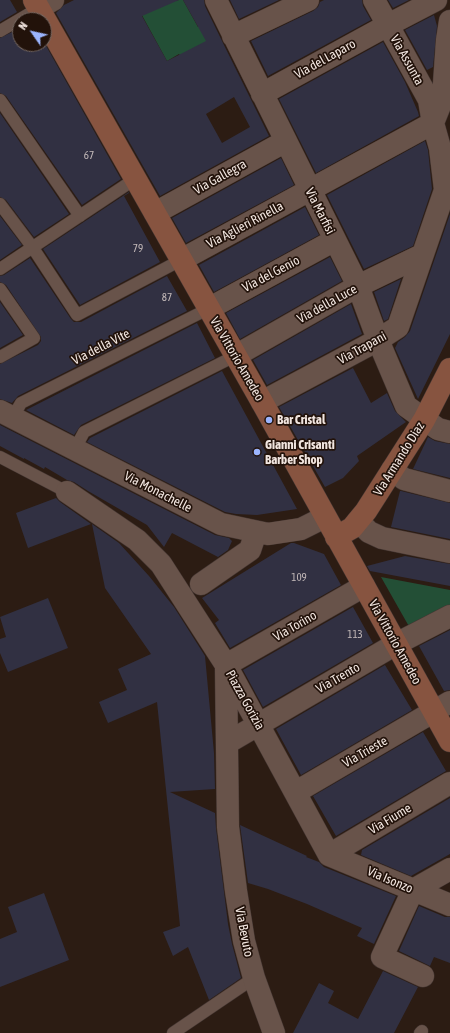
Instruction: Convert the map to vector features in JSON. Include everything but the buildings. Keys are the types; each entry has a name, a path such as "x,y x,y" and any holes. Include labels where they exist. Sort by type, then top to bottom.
{"street":[{"name":"Via Marfisi","path":"216,0 358,286 378,340 406,406 438,429 450,432"},
{"path":"233,36 308,0"},
{"name":"Via Assunta","path":"374,0 429,100 440,148 447,191"},
{"name":"Via del Laparo","path":"262,94 436,0"},
{"name":"Via Vittorio Amedeo","path":"42,3 135,179 262,402 396,644 442,707 450,741"},
{"path":"433,122 446,99 449,34"},
{"name":"Via Aglieri Rinella","path":"181,260 433,122"},
{"name":"Via Gallegra","path":"155,213 286,141"},
{"name":"Via Trapani","path":"262,402 378,340 398,327 422,255 447,191"},
{"name":"Via del Genio","path":"208,308 335,240"},
{"name":"Via della Luce","path":"235,356 358,286 422,255"},
{"name":"Via Armando Diaz","path":"336,537 352,528 366,511 424,420 450,370"},
{"name":"Via Monachelle","path":"6,414 221,524 268,534 301,529 325,517"},
{"path":"392,470 404,479 450,491"},
{"path":"67,492 137,540 161,564 226,665"},
{"path":"358,521 369,532 382,538 450,552"},
{"path":"201,584 250,550 256,532"},
{"name":"Via Torino","path":"226,665 364,586"},
{"name":"Via Trento","path":"227,744 396,644 450,616"},
{"name":"Piazza Gorizia","path":"226,665 329,855"},
{"name":"Piazza Gorizia","path":"226,665 228,827"},
{"name":"Via Trieste","path":"296,792 442,707"},
{"name":"Via Fiume","path":"329,855 450,783"},
{"name":"Via Bevuto","path":"228,827 244,942 254,978 274,1033"},
{"name":"Via Isonzo","path":"329,855 450,905"},
{"path":"423,976 382,957 413,890 450,869"}],"lane":[{"path":"0,31 42,3"},
{"path":"0,100 80,216"},
{"path":"0,269 135,179"},
{"path":"0,204 33,248 77,315 181,260"},
{"path":"0,289 34,338 0,356"},
{"name":"Via della Vite","path":"6,414 21,403 208,308"},
{"path":"75,449 84,432 235,356"},
{"path":"0,457 67,492"},
{"path":"173,1033 254,978"}],"green space":[{"path":"183,0 198,27 201,26 210,44 182,58 179,54 167,61 138,8"},
{"path":"381,577 450,590 450,610 411,630"}],"place":[{"name":"Bar Cristal","path":"269,420"},
{"name":"Gianni Crisanti Barber Shop","path":"257,452"}]}
